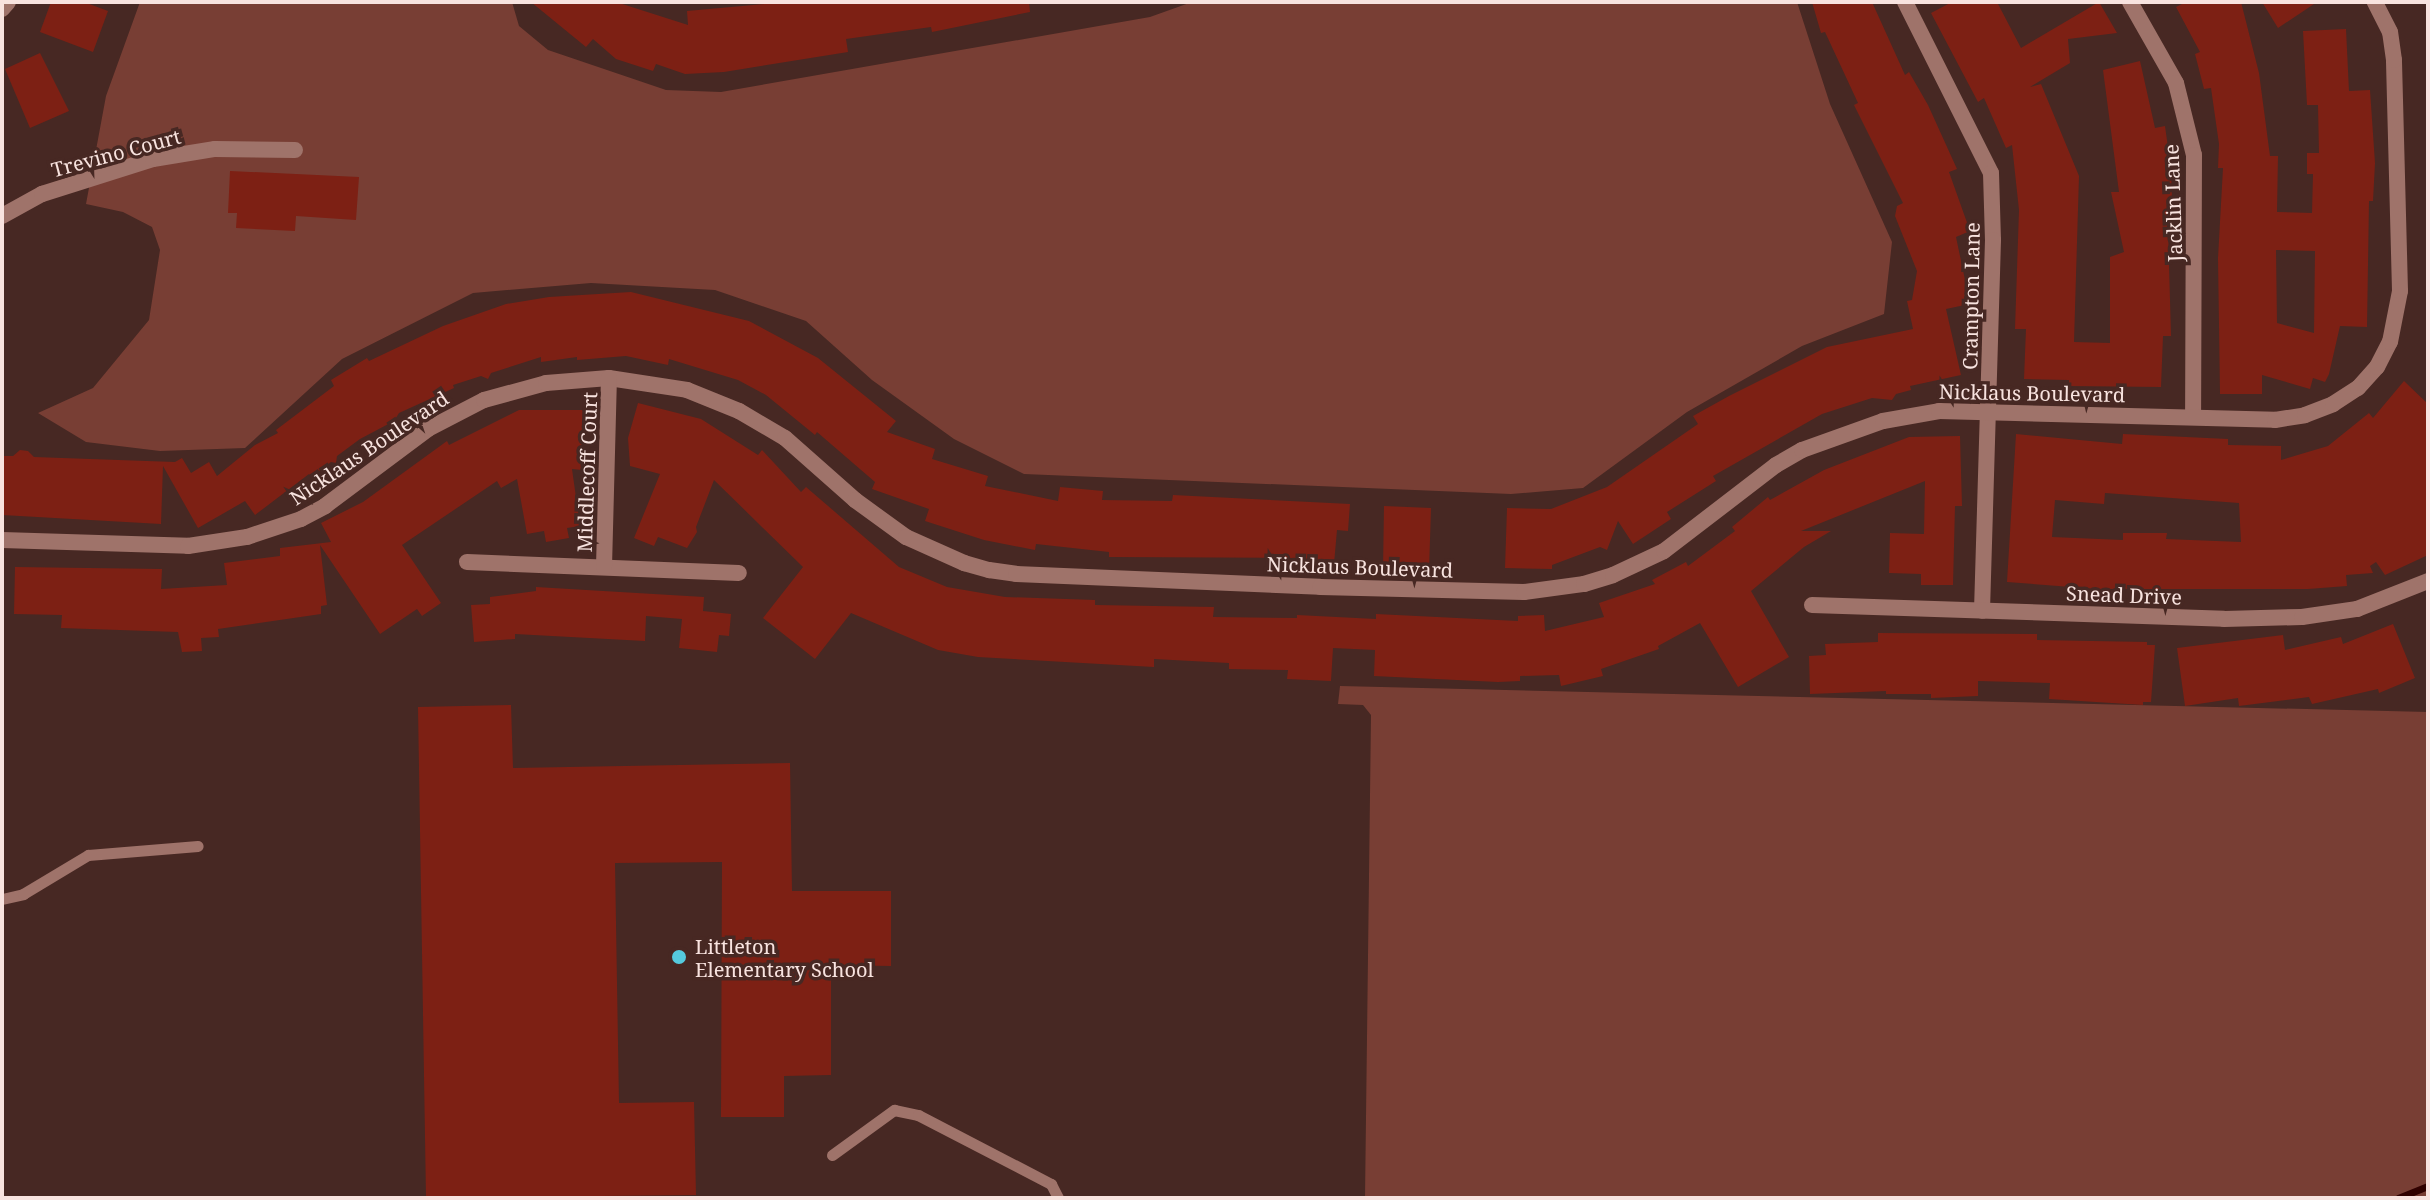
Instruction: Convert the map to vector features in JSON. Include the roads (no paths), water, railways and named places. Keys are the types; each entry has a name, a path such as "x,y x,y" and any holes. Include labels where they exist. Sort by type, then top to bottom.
{"street":[{"path":"2,9 8,2"},
{"name":"Crampton Lane","path":"1905,2 1991,173 1982,611"},
{"name":"Jacklin Lane","path":"2130,2 2176,83 2192,143 2196,180 2193,417"},
{"name":"Nicklaus Boulevard","path":"2,540 188,546 247,537 288,524 325,506 428,429 484,400 546,383 609,378 687,390 739,411 798,448 880,520 934,551 964,563 1016,574 1383,589 1554,590 1613,575 1664,551 1776,465 1829,438 1914,413 1988,411 2275,420 2305,415 2333,404 2358,388 2377,367 2390,342 2400,291 2394,60 2390,32 2375,2"},
{"name":"Trevino Court","path":"2,216 42,194 153,159 215,149 295,150"},
{"name":"Middlecoff Court","path":"604,567 609,378"},
{"name":"Middlecoff Court","path":"467,562 739,573"},
{"name":"Snead Drive","path":"1812,605 2224,619 2302,617 2357,609 2428,581"}],"lane":[{"path":"2,899 23,894 88,855 198,846"},
{"path":"832,1155 894,1110 918,1115 1051,1184 1058,1198"}],"waterway":[{"path":"2398,1198 2428,1186"}],"place":[{"name":"Littleton Elementary School","path":"679,957"}]}
